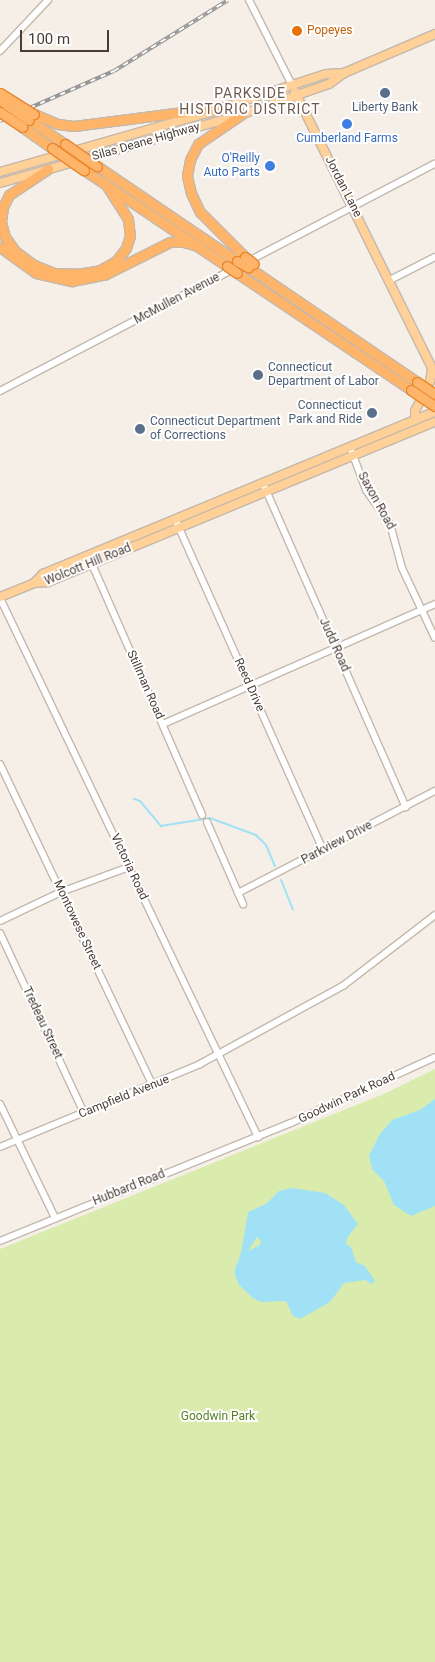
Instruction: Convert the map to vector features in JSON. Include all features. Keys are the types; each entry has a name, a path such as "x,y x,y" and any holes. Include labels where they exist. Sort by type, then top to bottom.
{"highway":[{"path":"0,92 65,144 251,266 414,386 435,406"},
{"path":"0,100 32,117 74,126 230,106"},
{"path":"0,112 237,273 414,386 435,394"},
{"path":"241,259 200,212 190,194 187,176 190,160 198,144 242,114"},
{"path":"48,169 9,195 3,207 1,222 5,237 16,252 34,265 54,273 78,274 100,270 116,261 126,248 130,236 128,219 104,183"},
{"path":"0,247 36,273 72,281 104,275 170,242 198,246"}],"main road":[{"name":"Silas Deane Highway","path":"0,183 242,114 297,96 329,84 344,73 435,34"},
{"name":"Silas Deane Highway","path":"0,172 230,106 326,74 344,73"},
{"name":"Jordan Lane","path":"292,86 390,280 433,371"},
{"path":"415,420 415,411 433,371"},
{"name":"Wolcott Hill Road","path":"34,583 41,575 435,412"},
{"name":"Wolcott Hill Road","path":"34,583 44,583 92,564 435,422"},
{"path":"0,597 34,583"}],"street":[{"path":"0,51 48,0"},
{"name":"Jordan Lane","path":"249,0 292,86"},
{"name":"McMullen Avenue","path":"0,392 435,164"},
{"path":"390,280 435,257"},
{"name":"Saxon Road","path":"350,447 366,490 390,524 402,568 435,638"},
{"name":"Judd Road","path":"262,483 406,807"},
{"name":"Reed Drive","path":"175,519 323,850"},
{"name":"Stillman Road","path":"88,555 202,814"},
{"name":"Victoria Road","path":"0,597 258,1137"},
{"path":"163,724 435,604"},
{"name":"Montowese Street","path":"0,764 153,1086"},
{"name":"Parkview Drive","path":"238,893 435,791"},
{"path":"207,822 243,904"},
{"path":"0,922 61,892 129,867"},
{"name":"Campfield Avenue","path":"0,1147 153,1086 217,1054 344,985 435,915"},
{"name":"Tredeau Street","path":"0,933 84,1113"},
{"name":"Goodwin Park Road","path":"258,1137 435,1057"},
{"path":"0,1104 55,1218"},
{"name":"Hubbard Road","path":"0,1241 258,1137"}],"green space":[{"name":"Goodwin Park","path":"435,1069 435,1662 0,1662 0,1249 386,1093"}],"water":[{"path":"435,1099 435,1206 411,1216 394,1205 384,1181 372,1169 369,1155 380,1134 392,1120 420,1110"},
{"path":"292,1188 325,1193 344,1205 358,1224 347,1238 346,1244 351,1247 356,1262 365,1266 375,1281 372,1284 365,1280 344,1283 330,1302 300,1319 293,1316 286,1301 261,1302 253,1298 239,1285 234,1272 241,1253 248,1212 266,1204 279,1191","holes":["257,1237 261,1241 260,1245 248,1251"]}],"waterway":[{"path":"134,799 140,801 161,826 210,818 256,835 266,845 275,866"},
{"path":"281,880 293,910"}],"railway":[{"path":"0,121 114,71 228,0"}],"place":[{"name":"Popeyes","path":"297,31"},
{"name":"Liberty Bank","path":"385,93"},
{"name":"Cumberland Farms","path":"347,124"},
{"name":"O'Reilly Auto Parts","path":"270,166"},
{"name":"Connecticut Department of Labor","path":"258,375"},
{"name":"Connecticut Park and Ride","path":"372,413"},
{"name":"Connecticut Department of Corrections","path":"140,429"}],"district":[{"name":"PARKSIDE HISTORIC DISTRICT","path":"250,102"}]}
